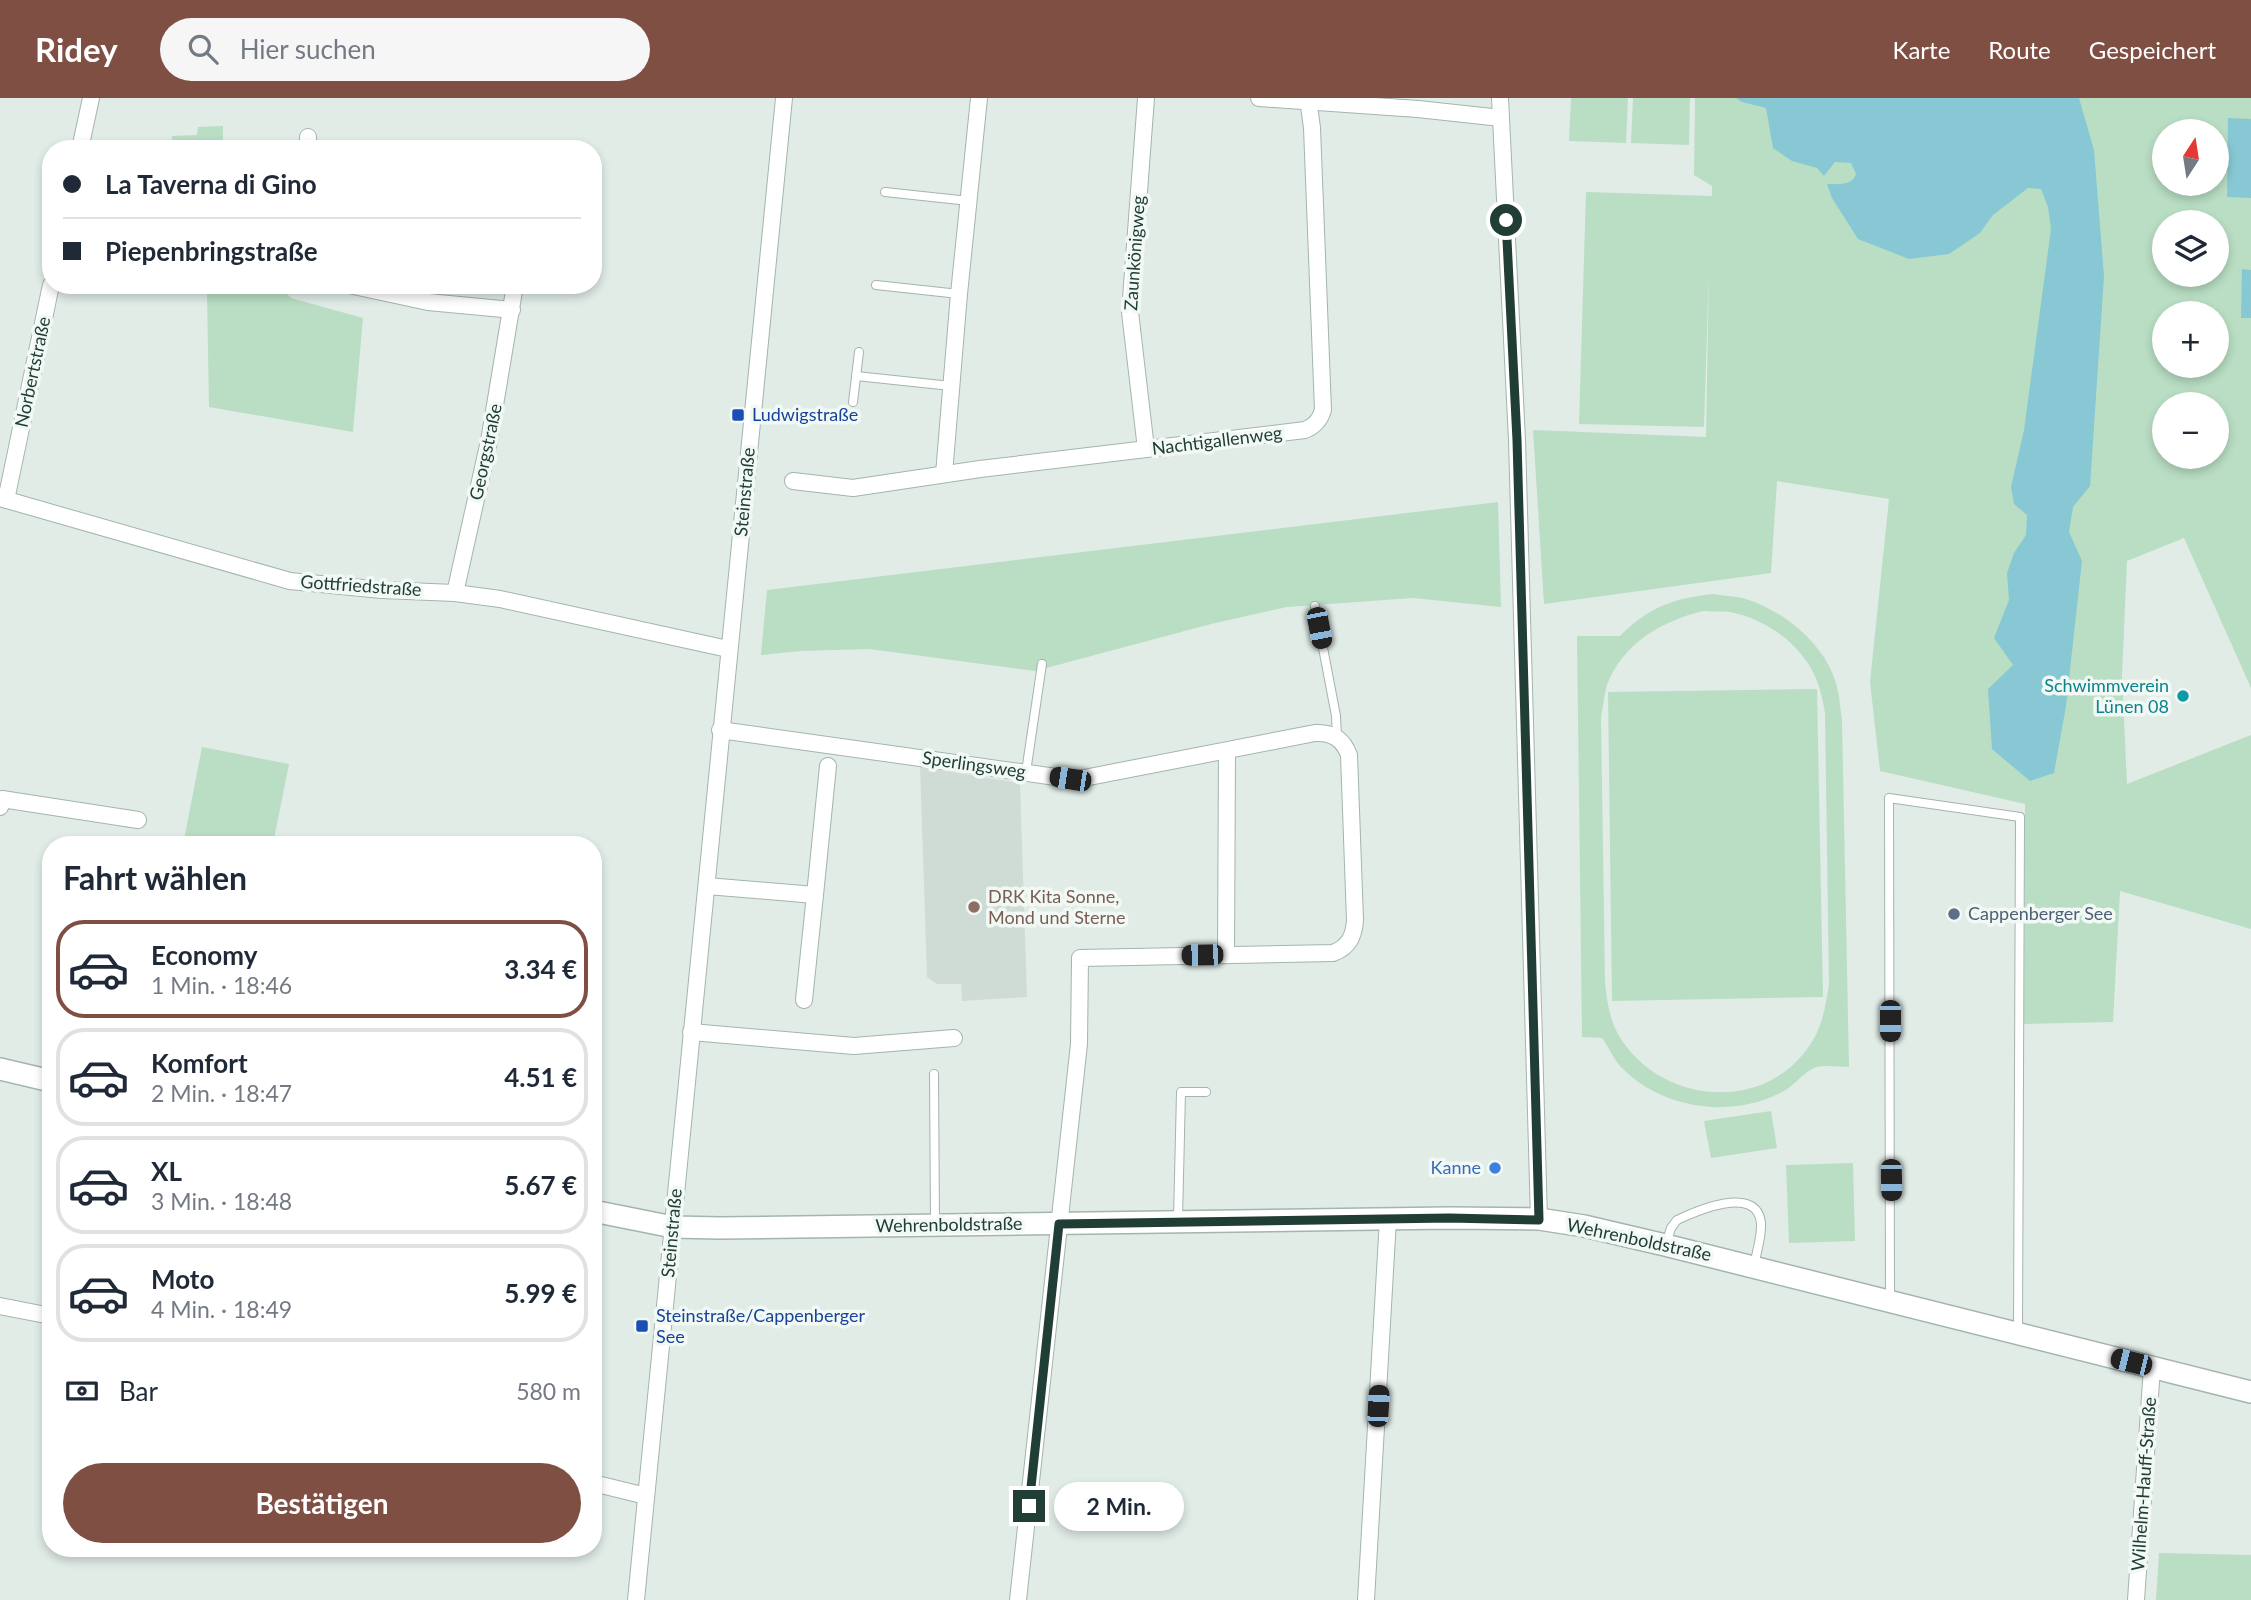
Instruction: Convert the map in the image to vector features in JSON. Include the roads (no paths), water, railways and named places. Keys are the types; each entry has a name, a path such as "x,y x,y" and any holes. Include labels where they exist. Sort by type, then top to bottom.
{"street":[{"path":"82,140 91,98"},
{"name":"Steinstraße","path":"636,1600 784,98"},
{"path":"944,474 979,98"},
{"name":"Zaunkönigweg","path":"1146,98 1130,312 1146,449"},
{"path":"1259,98 1308,99 1501,118"},
{"path":"1500,98 1517,440 1539,1220"},
{"name":"Nachtigallenweg","path":"793,481 853,488 1312,427 1321,417 1323,410 1312,128 1308,99"},
{"name":"Norbertstraße","path":"3,499 49,294"},
{"path":"391,294 428,302 512,310"},
{"name":"Georgstraße","path":"455,593 489,441 514,294"},
{"name":"Gottfriedstraße","path":"3,499 290,581 382,590 455,593 500,599 728,649"},
{"name":"Sperlingsweg","path":"720,730 1070,779 1227,752 1315,733 1337,737"},
{"path":"1018,1600 1079,1044 1080,958 1333,953 1352,940 1355,920 1349,755 1337,737"},
{"path":"1226,955 1227,752"},
{"path":"804,1000 828,766"},
{"path":"0,807 2,799 138,820"},
{"path":"707,886 815,895"},
{"path":"691,1032 854,1046 954,1038"},
{"path":"0,1069 42,1079"},
{"name":"Wehrenboldstraße","path":"602,1213 673,1227 1388,1219 1539,1220 1584,1226 1665,1245 2251,1392"},
{"path":"1367,1600 1388,1219"},
{"path":"0,1306 42,1314"},
{"name":"Wilhelm-Hauff-Straße","path":"2136,1600 2152,1367"},
{"path":"602,1485 646,1496"}],"lane":[{"path":"886,192 969,201"},
{"path":"876,285 959,294"},
{"path":"853,402 859,352"},
{"path":"856,376 951,386"},
{"path":"1315,606 1336,716 1337,737"},
{"path":"1026,772 1042,664"},
{"path":"1890,1301 1889,798 2020,817 2018,1334"},
{"path":"934,1074 935,1225"},
{"path":"1178,1222 1181,1092 1206,1092"},
{"path":"1665,1245 1676,1220 1730,1202 1741,1202 1759,1214 1761,1224 1754,1267"}],"water":[{"path":"1736,98 2079,98 2094,150 2104,276 2090,486 2073,507 2069,532 2082,561 2066,706 2054,773 2030,781 1992,749 1988,689 2013,665 1994,638 2009,600 2007,573 2014,553 2026,535 2027,515 2014,504 2011,487 2024,430 2051,229 2048,207 2041,189 2028,188 1993,215 1980,233 1949,254 1909,259 1858,239 1832,198 1827,184 1844,184 1851,181 1856,174 1851,163 1835,162 1824,176 1817,168 1792,161 1773,148 1766,108"},
{"path":"2228,119 2251,119 2251,198 2227,197 2230,196"},
{"path":"2242,269 2251,270 2251,318 2241,318"}],"place":[{"name":"Ludwigstraße","path":"738,415"},
{"name":"Schwimmverein Lünen 08","path":"2183,696"},
{"name":"DRK Kita Sonne, Mond und Sterne","path":"974,907"},
{"name":"Cappenberger See","path":"1954,914"},
{"name":"Kanne","path":"1495,1168"},
{"name":"Steinstraße/Cappenberger See","path":"642,1326"}]}
